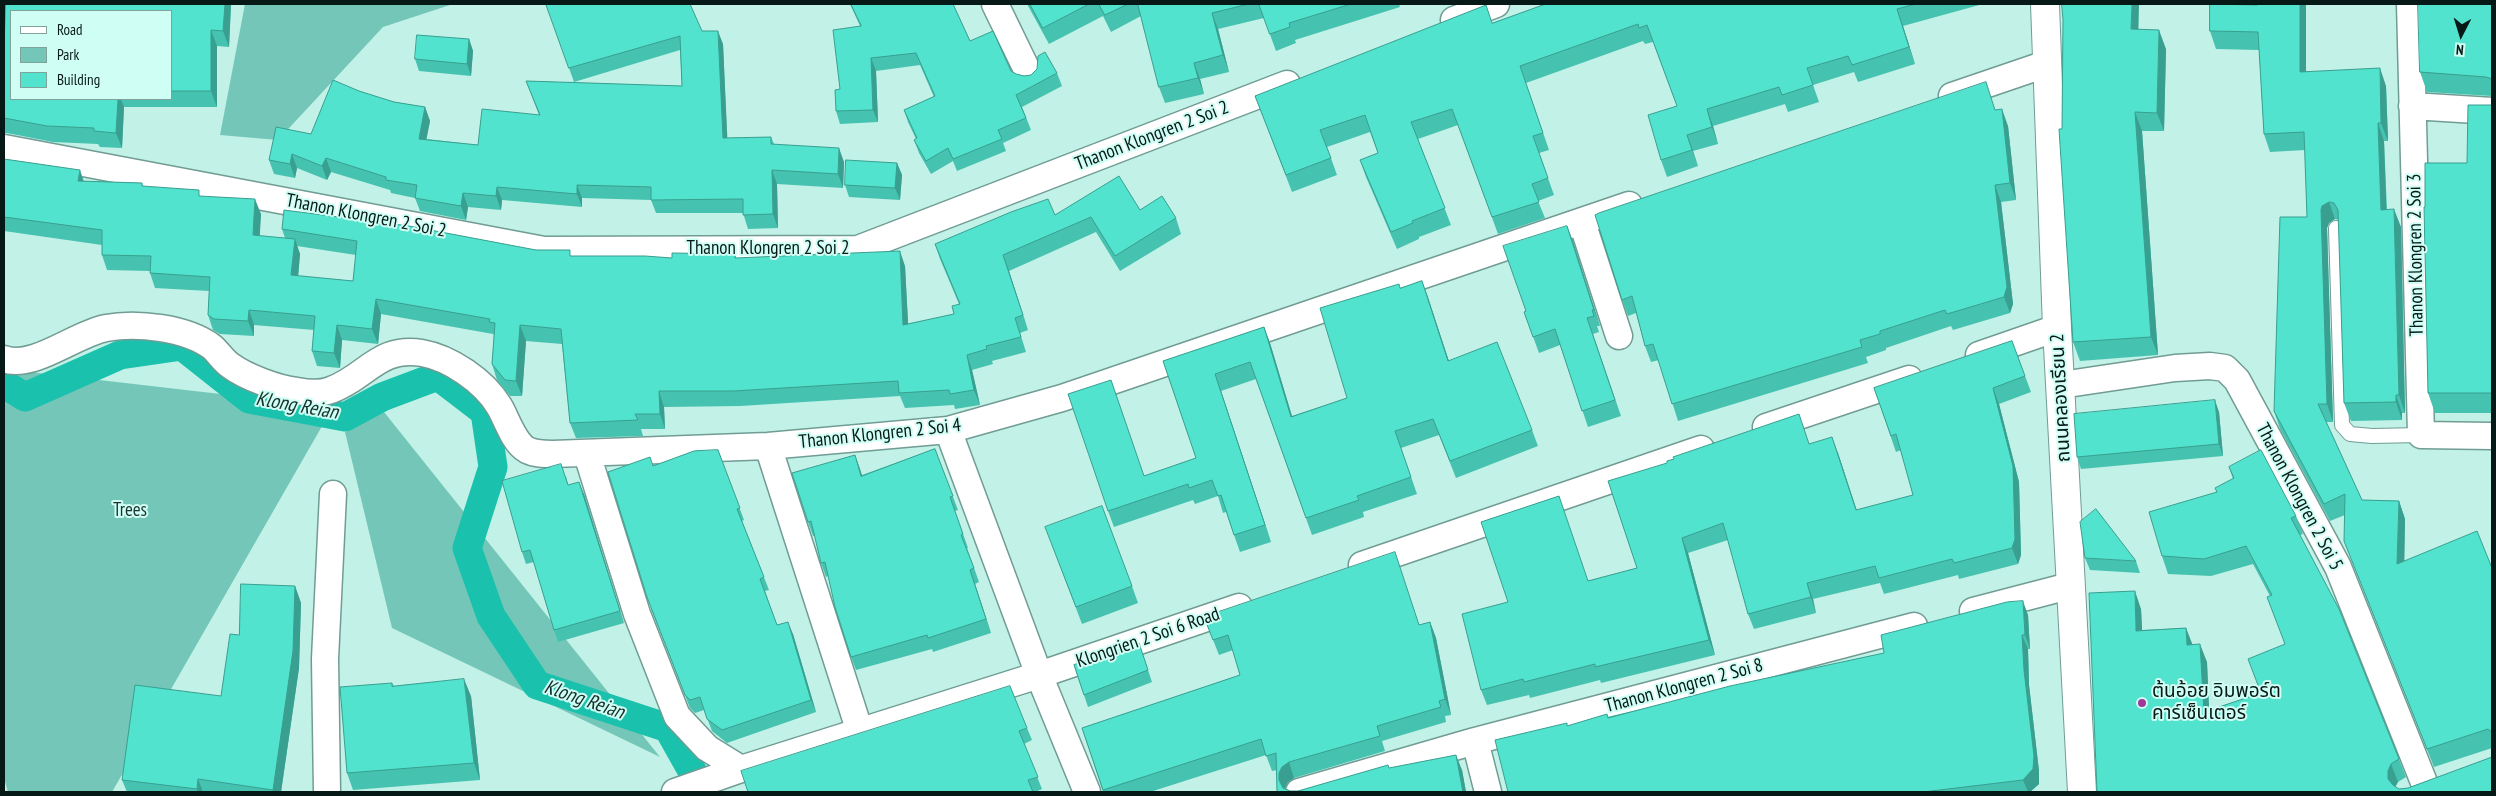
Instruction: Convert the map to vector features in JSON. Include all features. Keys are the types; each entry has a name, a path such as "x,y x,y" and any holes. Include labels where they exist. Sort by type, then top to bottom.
{"street":[{"path":"995,4 1029,74"},
{"path":"1442,18 1496,4"},
{"name":"ถนนคลองเรียน 2","path":"2045,4 2057,328 2082,792"},
{"name":"Thanon Klongren 2 Soi 3","path":"2410,4 2420,435"},
{"path":"1926,105 2046,64"},
{"name":"Thanon Klongren 2 Soi 2","path":"4,148 544,250 858,249 1312,74"},
{"path":"2412,106 2492,111"},
{"name":"Thanon Klongren 2 Soi 4","path":"4,359 12,362 25,362 75,339 105,328 130,325 160,328 198,340 211,347 231,366 263,382 297,391 317,392 330,391 342,385 379,359 392,353 422,353 456,367 478,383 498,404 513,433 526,449 553,454 768,446 948,430 1062,398 1656,196"},
{"path":"1582,222 1619,336"},
{"path":"1341,572 2057,328"},
{"name":"Thanon Klongren 2 Soi 5","path":"2061,385 2175,368 2210,366 2225,368 2237,380 2338,567 2417,789"},
{"path":"948,430 1039,675 1087,792"},
{"path":"2420,435 2492,436"},
{"path":"768,446 860,732"},
{"path":"587,454 637,614 677,716 707,748 728,778"},
{"path":"327,792 325,659 333,494"},
{"name":"Thanon Klongren 2 Soi 8","path":"1299,792 1475,741 2070,586"},
{"name":"Klongrien 2 Soi 6 Road","path":"675,792 728,778 860,732 1039,675 1266,598"},
{"path":"1475,741 1488,792"},
{"path":"2417,789 2450,777"}],"lane":[{"path":"2336,228 2342,425 2350,434 2360,436 2420,435"}],"green space":[{"path":"245,4 453,4 383,27 278,140 220,135"},
{"name":"Trees","path":"4,369 333,407 112,792 8,792 4,778"},
{"path":"384,412 660,757 392,628 345,432"}],"building":[{"path":"6,4 225,4 223,31 211,30 211,91 172,91 172,10 10,10 10,100 118,100 116,133 94,131 94,128 47,126 4,118"},
{"path":"546,4 690,4 702,31 718,31 723,138 771,137 771,144 839,148 838,174 772,170 773,214 743,215 743,199 651,200 651,187 577,185 577,194 497,187 496,196 463,193 461,206 415,198 417,185 386,180 386,177 326,158 322,166 292,154 290,164 269,160 276,127 311,134 333,80 359,91 394,102 425,107 419,139 478,145 482,109 540,115 526,81 682,86 680,36 569,68"},
{"path":"851,4 953,4 970,41 993,31 1011,71 1024,76 1031,75 1037,69 1038,56 1045,52 1057,73 1016,95 1026,118 998,130 1002,139 953,159 948,148 926,161 914,140 917,138 904,110 935,96 916,53 871,58 873,110 836,111 835,90 840,89 833,30 861,26"},
{"path":"1030,4 1089,4 1043,28"},
{"path":"1099,4 1128,4 1105,15"},
{"path":"1138,4 1249,4 1212,13 1223,55 1194,63 1198,78 1159,87"},
{"path":"1259,4 1351,4 1289,23 1290,27 1270,34"},
{"path":"1546,4 1916,4 1897,9 1909,47 1852,65 1848,56 1807,68 1813,85 1782,95 1779,87 1707,109 1712,127 1687,135 1692,150 1661,160 1648,115 1677,106 1647,25 1639,28 1638,24 1520,66 1543,133 1533,136 1548,178 1532,184 1539,202 1492,217 1452,109 1411,122 1445,208 1412,221 1413,223 1391,232 1360,160 1378,153 1365,115 1320,130 1331,158 1286,175 1255,96 1486,5 1492,23"},
{"path":"2062,4 2132,4 2131,29 2159,30 2157,113 2135,112 2151,337 2073,342 2059,129 2062,129"},
{"path":"2210,4 2300,4 2300,72 2380,68 2381,123 2378,123 2381,210 2394,209 2399,395 2396,395 2396,402 2344,403 2338,210 2334,203 2329,202 2322,206 2321,210 2327,404 2318,404 2362,500 2399,501 2397,564 2477,531 2492,568 2492,732 2488,729 2427,749 2344,541 2345,494 2324,504 2274,411 2280,217 2307,217 2304,132 2264,134 2258,32 2210,31"},
{"path":"2418,4 2492,4 2492,79 2420,72"},
{"path":"417,35 469,39 467,64 415,59"},
{"path":"1986,82 1995,110 2002,109 2010,183 1995,185 2007,287 2004,297 1947,314 1945,310 1880,331 1880,334 1860,340 1862,347 1672,404 1653,344 1645,346 1632,296 1622,300 1595,215"},
{"path":"2492,104 2492,393 2428,393 2424,207 2425,163 2467,163 2468,105"},
{"path":"4,159 80,170 78,181 142,183 142,186 199,190 199,196 255,199 253,235 295,239 291,275 353,281 357,241 282,229 284,210 409,226 536,250 570,250 570,256 672,258 672,253 735,254 735,258 900,251 903,325 954,314 952,306 960,304 935,244 1011,212 1048,199 1055,215 1119,176 1140,210 1162,196 1176,218 1115,256 1091,217 1003,255 1023,315 1015,318 1021,337 986,346 987,349 967,355 974,390 950,394 949,390 899,393 898,381 734,391 659,391 660,414 635,414 638,420 570,423 561,329 520,325 516,381 505,380 492,364 495,323 489,322 490,319 376,299 372,329 337,325 334,353 312,351 315,316 249,310 248,321 214,319 208,315 210,277 150,273 151,256 102,255 102,230 4,217"},
{"path":"846,160 897,163 895,188 845,185"},
{"path":"1567,226 1594,310 1592,310 1594,316 1587,318 1615,400 1582,411 1555,329 1533,337 1503,246"},
{"path":"1422,281 1448,361 1497,342 1532,430 1450,461 1433,419 1395,431 1411,477 1357,496 1359,500 1306,518 1250,362 1215,374 1265,525 1234,535 1221,495 1218,496 1212,480 1189,488 1188,484 1108,511 1068,394 1111,380 1144,476 1196,458 1163,361 1264,327 1291,417 1347,398 1320,308 1399,284 1400,288"},
{"path":"2012,341 2025,376 1993,388 2013,466 2015,539 2012,548 1954,563 1952,559 1879,578 1875,566 1807,583 1811,597 1748,614 1723,523 1682,538 1709,640 1595,667 1595,664 1524,682 1523,679 1481,690 1462,614 1508,602 1481,522 1559,496 1588,581 1637,568 1608,481 1667,463 1667,461 1674,459 1673,457 1799,414 1809,444 1832,437 1856,510 1913,495 1896,434 1891,436 1874,388"},
{"path":"2215,400 2219,444 2077,457 2074,414"},
{"path":"935,449 953,496 950,497 963,534 961,535 974,568 970,570 986,619 928,638 927,635 851,657 835,607 825,562 821,563 811,521 808,522 792,473 855,455 861,476"},
{"path":"718,450 740,508 737,509 764,577 760,579 777,625 788,622 811,700 722,730 707,719 700,697 690,700 685,695 647,597 608,472 650,457 653,466 694,451"},
{"path":"2261,450 2296,516 2291,518 2339,609 2399,759 2391,764 2388,771 2388,779 2399,789 2408,788 2492,757 2492,792 2097,792 2089,593 2135,591 2136,631 2186,628 2187,645 2200,644 2204,712 2261,693 2248,659 2285,644 2267,597 2272,595 2246,546 2204,559 2162,556 2149,512 2217,492 2215,488 2234,478 2229,467"},
{"path":"561,464 568,485 579,482 620,611 554,630 530,550 522,552 502,481"},
{"path":"1102,506 1132,586 1076,607 1045,527"},
{"path":"2096,509 2136,561 2085,558 2080,522"},
{"path":"1395,552 1419,625 1430,622 1445,699 1439,701 1441,707 1377,726 1380,736 1289,762 1282,767 1279,773 1279,780 1283,788 1290,791 1298,791 1388,765 1389,768 1456,755 1463,792 1277,792 1276,753 1266,756 1261,739 1103,790 1082,728 1240,675 1228,635 1213,640 1204,617"},
{"path":"241,584 295,586 293,651 273,790 198,779 197,789 122,780 135,685 221,696 230,634 239,635"},
{"path":"2023,601 2025,635 2022,635 2024,670 2034,756 2033,769 2023,780 1923,792 1508,792 1495,740 1567,723 1567,726 1607,714 1608,718 1730,686 1884,653 1881,635 2007,602"},
{"path":"1139,643 1148,670 1084,695 1074,665"},
{"path":"464,679 474,763 347,773 340,687 392,683 392,686"},
{"path":"1010,686 1027,728 1019,731 1038,777 1028,780 1033,792 748,792 741,771"}],"waterway":[{"name":"Klong Reian","path":"4,384 25,397 120,355 182,346 249,399 345,417 382,397 438,376 485,412 493,467 467,548 491,616 537,685 668,728 704,792"}],"place":[{"name":"ต้นอ้อย อิมพอร์ต คาร์เซ็นเตอร์","path":"2142,703"}]}
